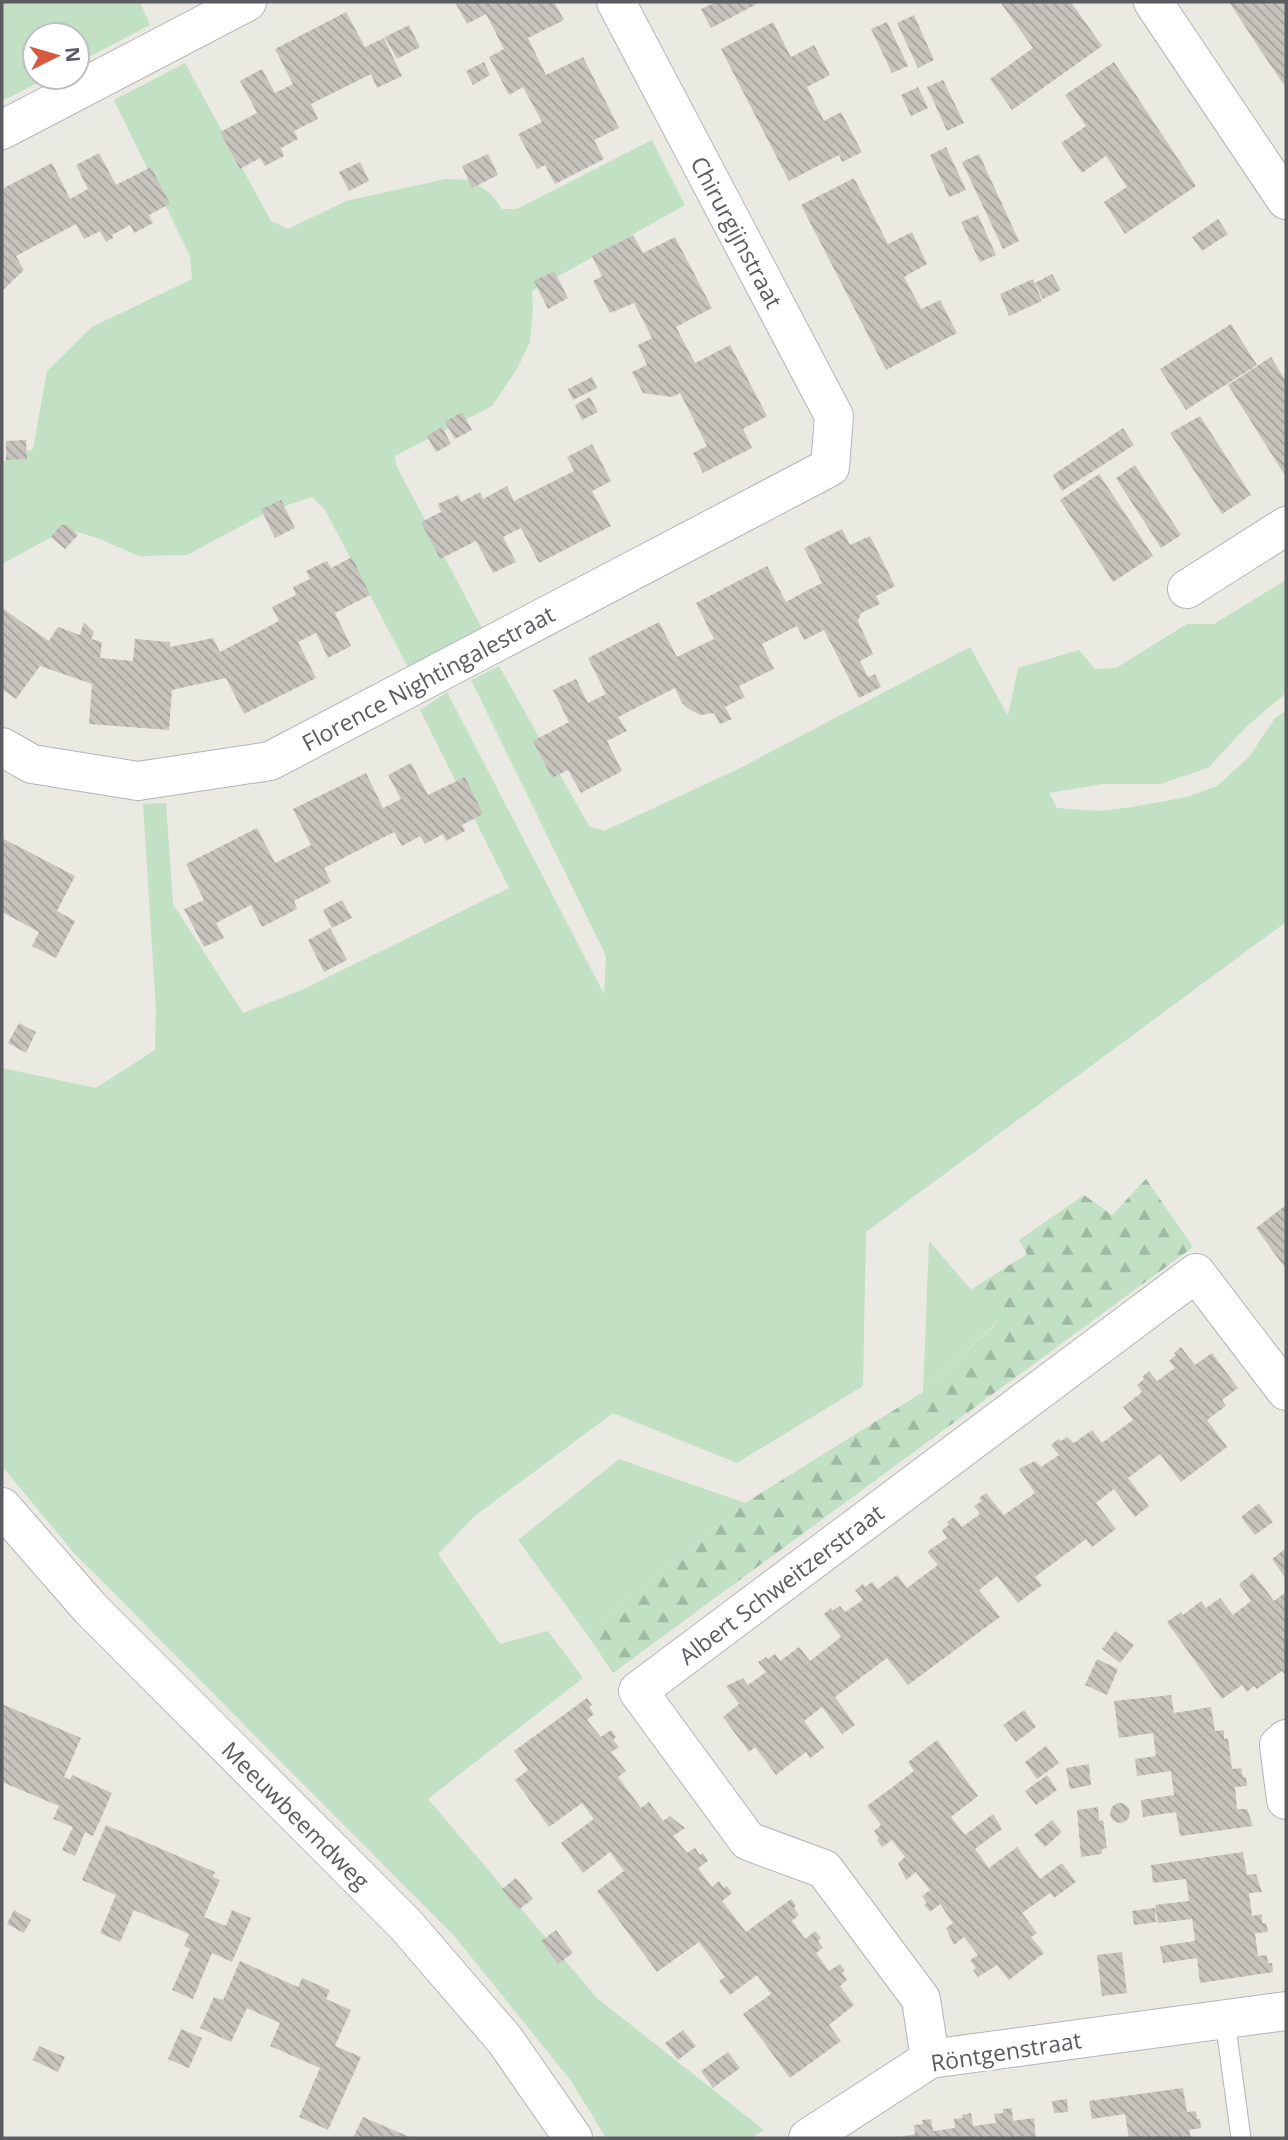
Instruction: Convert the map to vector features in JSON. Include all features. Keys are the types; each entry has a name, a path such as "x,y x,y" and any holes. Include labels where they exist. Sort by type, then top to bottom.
{"street":[{"path":"2,130 247,2"},
{"name":"Chirurgijnstraat","path":"616,2 834,416 830,467"},
{"path":"1153,2 1286,200"},
{"name":"Florence Nightingalestraat","path":"2,747 32,764 138,781 270,761 830,467"},
{"path":"1187,589 1286,526"},
{"name":"Albert Schweitzerstraat","path":"930,2059 921,1999 824,1869 748,1840 638,1691 1196,1273 1286,1391"},
{"name":"Meeuwbeemdweg","path":"2,1507 90,1608 406,1925 505,2040 573,2138"},
{"path":"1286,1740 1279,1745 1286,1800"},
{"name":"Röntgenstraat","path":"808,2138 930,2059 1286,2011"}],"lane":[{"path":"1225,2020 1241,2138"}],"green space":[{"path":"2,2 140,2 150,25 91,56 91,21 21,21 22,91 2,101"},
{"path":"185,63 271,221 288,229 346,201 446,179 471,180 490,193 502,209 517,209 652,140 685,205 532,291 530,342 517,369 492,406 395,456 396,465 484,632 410,671 325,510 312,497 267,512 187,555 139,556 71,530 57,534 2,564 2,462 33,449 47,371 92,327 192,279 190,256 114,100"},
{"path":"1286,580 1286,693 1247,726 1208,768 1160,784 1102,784 1049,793 1057,808 1099,811 1187,797 1217,786 1249,757 1275,718 1286,711 1286,922 866,1232 863,1386 737,1463 613,1413 476,1515 438,1554 500,1644 548,1631 583,1678 428,1799 597,1998 764,2130 751,2138 606,2138 571,2081 456,1938 74,1553 2,1466 2,1068 96,1088 155,1050 156,1009 143,804 166,803 173,904 243,1013 304,989 509,888 420,710 447,692 604,994 606,956 471,680 499,666 589,826 604,831 738,769 970,647 1008,716 1018,668 1079,650 1095,669 1116,668 1187,624 1214,624"},
{"path":"1146,1179 1193,1247 613,1673 586,1633 745,1503 923,1392 998,1322 970,1290 1027,1254 1019,1240 1084,1195 1112,1215"},
{"path":"929,1241 998,1321 923,1392"},
{"path":"619,1459 745,1503 586,1633 518,1540"}],"building":[{"path":"455,2 554,2 564,20 528,38 546,75 583,57 619,128 594,140 604,159 555,184 545,165 537,169 518,134 542,122 523,87 509,95 489,57 504,49 486,14 467,24"},
{"path":"716,2 757,4 711,28 701,9"},
{"path":"1000,2 1071,2 1102,46 1012,110 990,79 1033,48"},
{"path":"1229,2 1286,2 1286,88 1263,54"},
{"path":"346,12 365,47 384,38 402,76 377,88 371,74 311,104 318,119 294,131 298,139 281,148 284,156 265,166 260,158 240,169 220,132 257,113 240,81 262,69 275,93 293,84 275,49"},
{"path":"914,15 934,60 918,68 897,23"},
{"path":"773,22 791,57 814,45 830,75 807,87 824,121 841,112 862,152 842,162 839,155 789,181 721,49"},
{"path":"887,22 908,66 892,73 871,29"},
{"path":"409,25 420,47 397,59 385,37"},
{"path":"484,62 490,75 473,85 466,71"},
{"path":"1114,62 1196,186 1125,234 1104,202 1127,187 1106,156 1082,173 1061,143 1086,126 1065,95"},
{"path":"943,80 964,123 947,131 927,87"},
{"path":"918,87 928,108 911,116 901,95"},
{"path":"946,147 966,190 949,197 930,155"},
{"path":"99,153 116,185 151,167 170,204 149,215 153,223 134,233 130,225 112,235 113,238 106,242 100,231 84,239 76,224 16,256 24,270 2,291 2,189 52,163 70,199 88,189 76,165"},
{"path":"488,154 498,175 472,188 462,166"},
{"path":"979,154 1019,241 1003,249 962,162"},
{"path":"360,162 369,181 349,191 339,172"},
{"path":"854,178 888,244 912,232 927,264 904,277 921,309 940,300 957,333 886,370 801,205"},
{"path":"978,215 996,255 980,262 961,222"},
{"path":"1218,219 1228,234 1202,251 1192,237"},
{"path":"633,235 643,253 675,237 712,308 676,327 695,363 730,345 767,416 743,429 752,448 703,473 693,453 707,446 680,393 672,397 643,393 632,372 647,365 638,345 652,338 634,303 610,313 593,281 602,276 592,256"},
{"path":"554,271 568,298 548,309 534,281"},
{"path":"1052,274 1061,290 1043,299 1035,283"},
{"path":"1033,279 1042,301 1009,316 1000,294"},
{"path":"1231,324 1257,365 1186,410 1160,369"},
{"path":"1271,357 1286,381 1286,477 1228,385"},
{"path":"592,377 597,388 573,400 568,389"},
{"path":"590,397 598,412 582,420 575,405"},
{"path":"462,412 472,430 455,439 445,422"},
{"path":"1200,416 1251,495 1222,514 1170,433"},
{"path":"442,427 451,444 436,452 427,436"},
{"path":"1123,428 1134,445 1062,491 1053,475"},
{"path":"26,440 27,459 6,460 6,441"},
{"path":"592,444 611,481 592,491 611,526 539,563 521,528 503,537 516,562 493,573 476,541 440,559 421,522 441,512 438,504 458,495 461,502 480,492 483,499 507,486 514,501 574,471 567,457"},
{"path":"1135,465 1181,535 1161,548 1116,478"},
{"path":"1099,474 1153,556 1113,582 1060,500"},
{"path":"281,500 295,528 275,538 261,509"},
{"path":"61,525 67,525 78,535 65,549 51,537"},
{"path":"842,529 850,545 870,536 895,586 876,596 880,604 861,613 858,621 873,654 860,661 868,677 875,674 881,687 859,698 824,630 804,640 797,626 762,644 774,669 739,686 745,697 725,707 732,719 720,724 714,713 700,715 682,703 675,688 618,717 627,731 607,741 622,771 581,793 568,770 552,778 533,741 569,722 553,690 576,679 588,703 606,694 588,658 659,622 677,657 714,639 696,603 767,566 786,602 822,583 804,548"},
{"path":"352,557 370,595 335,613 351,646 328,658 316,633 298,642 316,678 244,714 226,678 172,690 169,730 89,724 92,684 40,666 16,699 2,689 2,608 49,641 58,627 80,635 84,622 94,632 91,639 102,642 100,658 133,661 135,639 170,642 170,647 213,638 220,652 279,621 272,607 296,595 293,587 310,579 306,571 327,561 331,568"},
{"path":"411,763 428,795 465,777 483,814 462,825 465,831 446,841 443,834 425,844 420,836 402,846 394,832 324,868 331,882 294,901 297,909 262,927 251,905 216,923 224,938 204,947 184,909 204,900 186,864 257,828 275,863 311,845 293,809 366,773 383,808 401,799 388,775"},
{"path":"4,839 75,876 57,911 75,921 56,958 32,946 39,932 2,912"},
{"path":"342,900 352,918 332,928 323,910"},
{"path":"330,928 347,960 324,972 308,940"},
{"path":"19,1023 36,1032 26,1053 8,1043"},
{"path":"1286,1205 1286,1269 1256,1228"},
{"path":"1181,1347 1195,1365 1212,1353 1238,1388 1222,1400 1226,1406 1207,1420 1227,1447 1181,1482 1160,1454 1128,1478 1149,1506 1135,1517 1114,1489 1096,1503 1116,1529 1092,1547 1086,1539 1035,1577 1042,1585 1018,1603 997,1576 979,1590 1000,1617 908,1685 887,1658 835,1697 855,1725 842,1734 822,1707 804,1721 824,1748 810,1758 806,1752 776,1775 755,1747 749,1752 723,1717 739,1704 726,1686 743,1678 748,1685 766,1672 758,1662 775,1654 780,1661 799,1647 810,1661 841,1637 824,1614 831,1608 832,1611 840,1606 845,1612 863,1600 855,1590 863,1584 865,1587 872,1582 878,1589 897,1575 907,1588 938,1565 927,1552 947,1538 942,1530 949,1525 947,1522 954,1517 962,1527 980,1514 974,1506 982,1501 979,1498 986,1493 1004,1515 1035,1493 1019,1469 1035,1461 1041,1467 1059,1455 1051,1445 1058,1439 1061,1441 1067,1437 1074,1443 1092,1430 1102,1443 1133,1420 1123,1407 1142,1392 1137,1385 1144,1379 1142,1377 1149,1371 1157,1381 1175,1368 1169,1361"},
{"path":"1259,1503 1273,1522 1255,1535 1241,1517"},
{"path":"1286,1548 1286,1579 1272,1559"},
{"path":"1253,1573 1274,1601 1286,1592 1286,1676 1282,1671 1257,1689 1254,1686 1247,1692 1242,1685 1222,1699 1167,1622 1181,1612 1183,1615 1201,1601 1206,1608 1220,1598 1233,1615 1251,1601 1239,1584"},
{"path":"1115,1631 1134,1645 1120,1663 1102,1649"},
{"path":"1097,1659 1118,1669 1107,1695 1085,1685"},
{"path":"1171,1695 1174,1713 1211,1707 1215,1731 1224,1730 1224,1739 1228,1738 1232,1769 1241,1768 1243,1777 1246,1777 1247,1786 1235,1787 1237,1809 1247,1809 1253,1826 1180,1836 1176,1812 1143,1817 1141,1800 1174,1795 1171,1771 1137,1776 1135,1759 1156,1756 1153,1733 1119,1738 1114,1701"},
{"path":"587,1698 594,1714 587,1720 601,1737 611,1730 616,1737 613,1740 619,1747 611,1752 626,1771 618,1777 641,1808 649,1802 663,1821 670,1816 685,1828 673,1836 687,1853 695,1848 700,1855 703,1853 708,1861 698,1868 712,1887 719,1881 724,1888 727,1886 732,1893 722,1901 746,1932 791,1899 799,1915 792,1921 805,1939 815,1931 821,1938 818,1941 823,1948 816,1953 829,1971 840,1964 845,1971 842,1973 847,1980 840,1986 854,2005 829,2025 841,2041 790,2078 743,2014 771,1994 757,1975 730,1995 719,1981 725,1977 699,1942 657,1972 597,1891 624,1871 610,1852 583,1873 561,1843 594,1819 582,1803 549,1827 515,1780 528,1770 514,1751"},
{"path":"2,1704 81,1738 64,1777 70,1780 72,1775 112,1793 93,1836 85,1832 75,1856 62,1850 73,1827 53,1819 59,1806 2,1782"},
{"path":"1024,1710 1036,1727 1016,1742 1003,1725"},
{"path":"937,1740 978,1796 951,1817 965,1835 993,1814 1002,1829 975,1849 989,1868 1017,1847 1040,1879 1062,1863 1076,1882 1054,1898 1050,1893 1022,1913 1037,1933 1031,1937 1044,1953 1009,1980 997,1965 978,1977 970,1960 978,1955 964,1937 954,1945 946,1928 953,1923 940,1904 930,1912 924,1905 927,1903 922,1896 930,1890 916,1872 906,1880 898,1863 905,1857 892,1840 882,1847 874,1831 881,1825 867,1806 914,1771 908,1762"},
{"path":"1046,1746 1059,1763 1037,1779 1025,1762"},
{"path":"1089,1764 1091,1785 1070,1789 1066,1768"},
{"path":"1047,1775 1057,1790 1036,1805 1025,1791"},
{"path":"1116,1803 1124,1803 1130,1813 1124,1823 1116,1823 1110,1817 1110,1809"},
{"path":"1098,1807 1107,1848 1102,1849 1102,1854 1081,1857 1077,1810"},
{"path":"1052,1820 1062,1832 1045,1847 1034,1835"},
{"path":"106,1825 215,1872 213,1877 220,1880 204,1917 226,1926 232,1910 251,1918 232,1962 212,1953 193,1999 172,1990 190,1949 184,1946 189,1934 134,1910 120,1942 100,1933 116,1895 82,1880"},
{"path":"1243,1852 1247,1875 1256,1874 1262,1892 1249,1893 1252,1916 1262,1914 1262,1923 1266,1923 1268,1932 1255,1933 1258,1956 1267,1955 1273,1972 1200,1983 1197,1958 1163,1963 1160,1946 1195,1941 1192,1919 1158,1923 1155,1905 1189,1901 1186,1879 1153,1883 1151,1865"},
{"path":"516,1878 533,1899 518,1910 502,1889"},
{"path":"1155,1908 1156,1922 1134,1925 1132,1911"},
{"path":"14,1910 31,1920 24,1933 7,1924"},
{"path":"556,1930 573,1953 558,1964 541,1941"},
{"path":"1122,1952 1127,1993 1102,1996 1097,1955"},
{"path":"240,1961 298,1987 302,1978 330,1990 326,1999 351,2010 335,2046 361,2057 328,2130 299,2117 320,2068 270,2046 280,2023 247,2008 231,2042 200,2028 214,1997 223,2000"},
{"path":"181,2029 202,2038 189,2068 168,2059"},
{"path":"683,2030 696,2046 678,2060 665,2043"},
{"path":"39,2046 65,2057 58,2072 33,2060"},
{"path":"728,2052 740,2068 713,2088 701,2071"},
{"path":"1183,2088 1187,2112 1196,2111 1197,2119 1200,2119 1201,2128 1189,2130 1191,2138 1129,2138 1125,2114 1092,2119 1089,2101"},
{"path":"1067,2099 1068,2112 1054,2113 1052,2101"},
{"path":"1012,2108 1013,2121 1034,2118 1036,2138 895,2138 915,2134 914,2125 923,2124 922,2120 931,2119 933,2131 955,2128 954,2119 971,2113 973,2126 996,2123 994,2114"},
{"path":"363,2117 412,2138 353,2138"}]}
